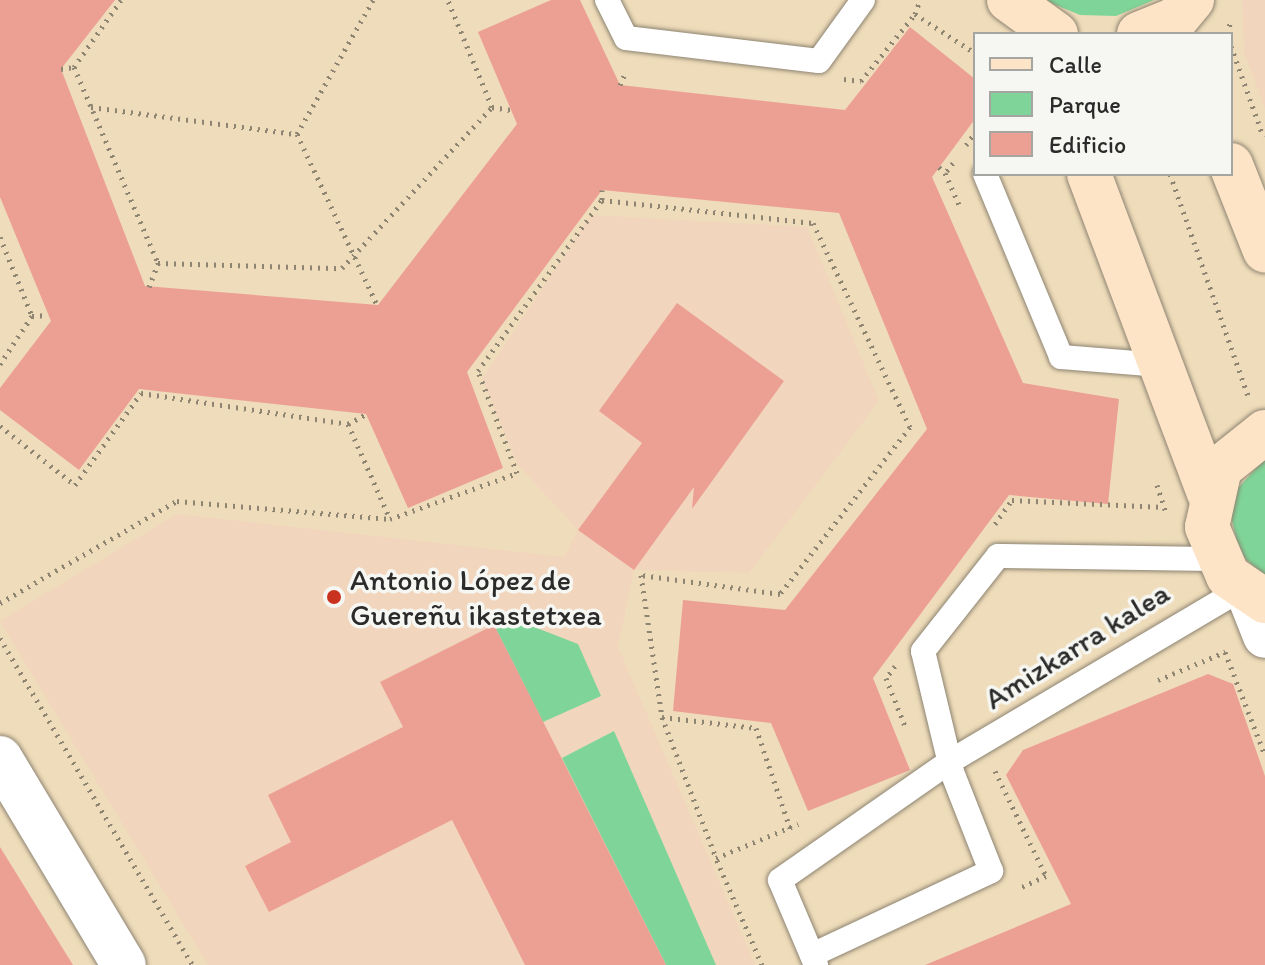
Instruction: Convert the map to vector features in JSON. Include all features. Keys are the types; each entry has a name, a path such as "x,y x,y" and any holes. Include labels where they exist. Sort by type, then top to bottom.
{"main road":[{"path":"1233,170 1265,251"},
{"path":"1090,176 1209,493 1207,527 1243,586"},
{"path":"1209,493 1258,420"}],"street":[{"path":"1243,586 1265,636"},
{"path":"3,768 124,965"}],"lane":[{"path":"607,0 626,38 819,61 863,0"},
{"path":"986,176 1061,357 1161,365"},
{"name":"Amizkarra kalea","path":"1243,586 949,762 780,880 814,960 991,871 949,762 923,651 998,556 1243,586"}],"path":[{"path":"61,69 74,67 121,0"},
{"path":"297,134 373,0"},
{"path":"448,0 492,107"},
{"path":"915,14 920,0"},
{"path":"1233,52 1265,141"},
{"path":"74,67 158,263 149,287"},
{"path":"1233,72 1239,70"},
{"path":"90,107 297,134"},
{"path":"492,107 511,110"},
{"path":"158,263 342,268 492,107"},
{"path":"297,134 377,305"},
{"path":"939,167 945,173"},
{"path":"1171,176 1258,420"},
{"path":"467,372 478,371 602,200 602,190"},
{"path":"602,200 813,223 910,427 780,594 641,575 662,717 716,858"},
{"path":"0,237 32,316"},
{"path":"32,316 48,315"},
{"path":"0,364 32,316"},
{"path":"0,603 177,501 390,519 517,473 478,371"},
{"path":"0,426 75,485 141,391 348,424 366,414"},
{"path":"348,424 390,519"},
{"path":"0,638 193,965"},
{"path":"1140,687 1225,652 1265,755"},
{"path":"662,717 756,728 790,828"},
{"path":"992,764 1046,876 1004,895"}],"shaded area":[{"path":"1242,0 1265,0 1265,109 1244,52"},
{"name":"Antonio López de Guereñu ikastetxea","path":"591,215 807,227 879,401 749,573 634,570 618,647 755,965 208,965 0,621 177,514 564,557 578,530 518,465 482,379"}],"green space":[{"path":"1044,0 1154,0 1116,16 1080,15"},
{"path":"1265,459 1265,576 1240,554 1230,512 1236,490"},
{"path":"494,625 529,625 578,644 601,696 543,722"},
{"path":"614,731 716,965 666,965 562,758"}],"building":[{"path":"0,0 115,0 61,69 145,286 378,305 517,124 478,32 551,0 580,0 620,85 845,110 910,27 973,77 973,122 932,177 1023,383 1119,399 1108,504 1009,495 873,678 910,770 808,811 771,723 673,711 683,600 785,610 927,429 839,213 602,190 467,372 503,468 408,508 366,414 139,389 79,470 0,410 0,388 51,321 0,197"},
{"path":"677,303 784,381 692,509 694,487 634,570 578,530 642,443 599,411"},
{"path":"494,625 666,965 525,965 452,820 269,912 245,866 291,842 268,795 403,727 380,682"},
{"path":"1208,674 1233,684 1265,776 1265,965 925,965 1071,904 1006,775 1023,750"},
{"path":"0,847 73,965 0,965"}],"place":[{"name":"Antonio López de Guereñu ikastetxea","path":"334,597"}]}
